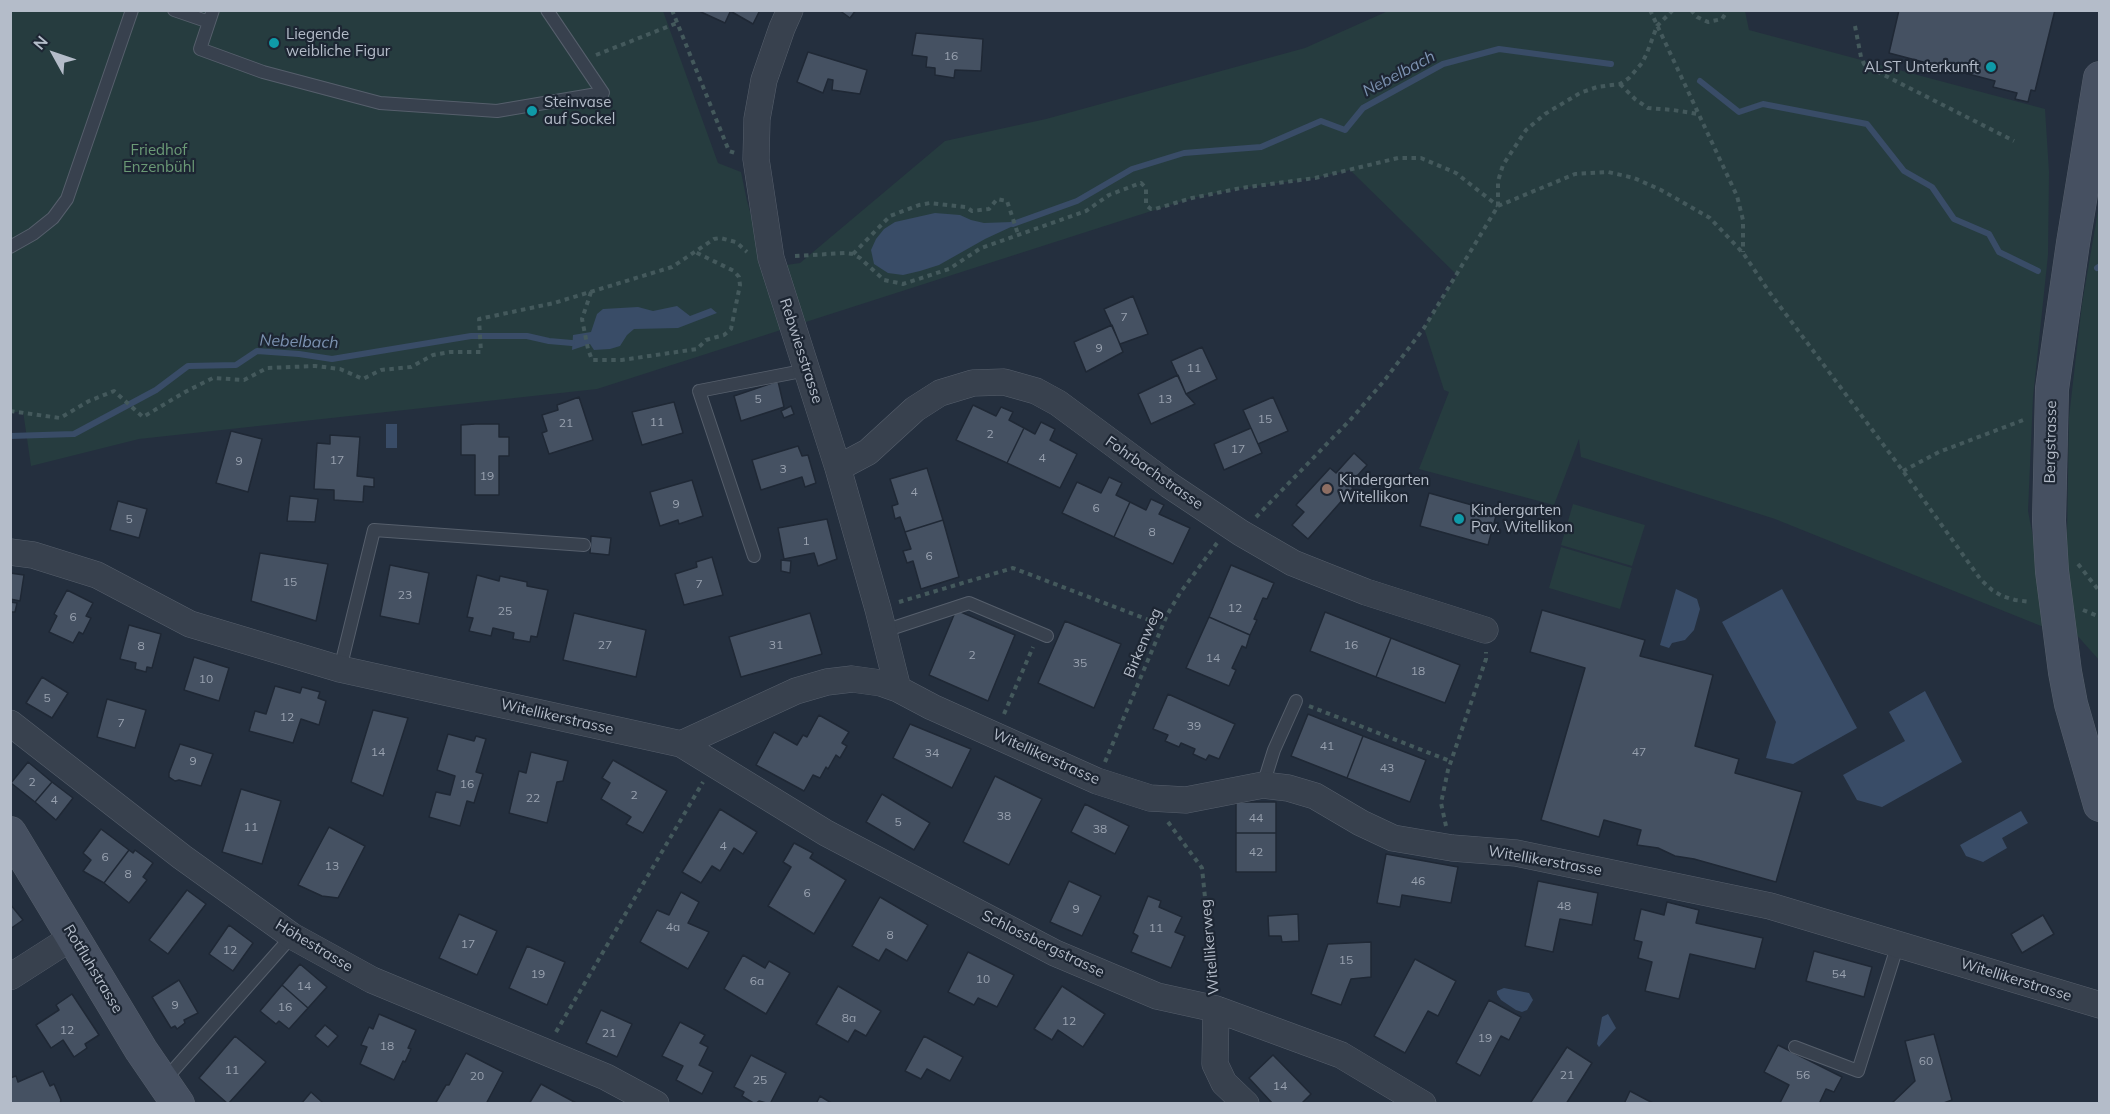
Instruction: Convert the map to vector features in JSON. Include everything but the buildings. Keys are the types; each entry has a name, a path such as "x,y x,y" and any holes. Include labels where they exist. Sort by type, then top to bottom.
{"main road":[{"name":"Bergstrasse","path":"2100,78 2071,254 2051,410 2049,520 2052,572 2071,704 2100,805"},
{"name":"Rotfluhstrasse","path":"10,833 141,1050 170,1093"}],"street":[{"name":"Rebwiesstrasse","path":"790,10 764,80 757,119 756,159 771,258 838,468 898,689"},
{"name":"Fohrbachstrasse","path":"838,468 868,452 915,409 940,393 973,383 1004,382 1036,391 1058,403 1169,485 1235,529 1293,563 1355,588 1485,630"},
{"name":"Witellikerstrasse","path":"10,552 33,555 97,575 190,624 340,669 681,744 796,691 827,682 852,679 881,683 1097,782 1150,798 1186,800 1263,785 1288,788 1315,796 1361,823 1393,838 1458,848 1516,853 1759,904 2100,1005"},
{"name":"Höhestrasse","path":"10,723 182,857 292,936 372,980 606,1077 656,1104"},
{"name":"Schlossbergstrasse","path":"681,744 826,833 1055,953 1157,996 1216,1009 1341,1055 1423,1104"},
{"path":"10,978 74,936"},
{"name":"Witellikerweg","path":"1216,1009 1215,1064 1224,1083 1246,1104"}],"lane":[{"path":"10,247 33,234 54,218 67,199 132,10"},
{"path":"174,10 211,16 200,49 263,72 380,103 498,111 603,93 547,10"},
{"path":"754,556 699,391 807,370"},
{"path":"340,669 374,530 584,545"},
{"path":"881,620 969,603 1043,635"},
{"path":"1263,785 1274,750 1296,701"},
{"path":"170,1093 292,936"},
{"path":"1794,1047 1858,1071 1898,944"}],"path":[{"path":"672,10 729,151 756,159"},
{"path":"1650,10 1737,196 1743,220 1743,253"},
{"path":"1498,206 1498,181 1503,165 1526,130 1545,114 1580,93 1597,87 1620,84 1629,78 1642,63 1657,26 1673,10"},
{"path":"1691,10 1697,17 1708,22 1722,19 1728,10"},
{"path":"581,61 677,23"},
{"path":"1855,26 1864,64 2014,141"},
{"path":"1620,84 1648,108 1698,114"},
{"path":"10,411 60,418 89,401 114,391 143,417 184,392 213,378 244,380 267,368 315,366 340,369 363,379 381,370 411,367 434,354 481,352 478,319 530,309 672,267 707,242 720,238 736,242 748,253 758,257 853,254 884,280 903,284 948,269 981,248 1018,232 1086,211 1109,195 1141,183 1146,188 1145,202 1152,209 1241,188 1315,178 1398,158 1421,158 1456,173 1498,206"},
{"path":"1498,206 1575,174 1608,172 1634,178 1710,218 1743,253 1981,580 2002,596 2039,603"},
{"path":"853,254 890,216 919,205 941,203 966,207 972,211 989,209 997,199 1007,201 1018,232"},
{"name":"Birkenweg","path":"1097,782 1162,625 1180,593 1235,529 1352,418 1384,381 1424,328 1498,206"},
{"path":"591,291 582,319 592,360 621,360 697,349 709,339 727,333 732,326 740,285 739,277 730,269 695,252"},
{"path":"1903,471 1939,452 2051,410"},
{"path":"881,620 1013,568 1162,625"},
{"path":"2079,609 2100,617"},
{"path":"1458,848 1446,826 1442,802 1450,761 1486,659 1485,630"},
{"path":"996,734 1043,635"},
{"path":"1296,701 1450,761"},
{"path":"545,1051 713,765"},
{"name":"Witellikerweg","path":"1150,798 1202,868 1216,1009"}],"green space":[{"name":"Friedhof Enzenbühl","path":"10,11 663,11 718,163 741,172 766,268 800,263 945,141 1046,119 1305,48 1388,11 1745,11 1749,30 2045,109 2049,172 2048,255 2033,397 2028,511 2051,630 1775,519 1581,457 1579,439 1554,505 1419,469 1449,392 1444,390 1424,328 1457,275 1350,170 1192,198 597,389 139,439 31,466 23,411 10,413"},
{"path":"2099,205 2099,660 2075,633 2066,597 2069,417 2082,304"},
{"path":"1573,504 1645,525 1632,566 1561,545"},
{"path":"1561,547 1632,568 1620,609 1549,588"}],"water":[{"path":"935,213 960,215 984,223 1012,222 1013,226 939,265 920,271 903,275 888,273 874,264 871,250 884,229 895,222"},
{"path":"677,306 690,316 711,308 717,313 678,328 634,329 620,346 610,349 594,350 590,344 572,350 573,335 591,332 597,314 603,309 638,307 653,311"},
{"path":"386,424 397,424 397,448 386,448"},
{"path":"1676,589 1697,599 1700,609 1694,630 1685,640 1672,643 1669,648 1660,645"},
{"path":"1782,589 1857,728 1793,764 1766,758 1776,722 1722,622"},
{"path":"1925,691 1962,762 1882,807 1857,800 1843,775 1905,741 1889,712"},
{"path":"2021,811 2028,823 2002,838 2007,848 1983,862 1966,856 1960,845"},
{"path":"1504,988 1529,993 1533,1000 1527,1010 1522,1012 1516,1010 1501,1000 1497,991"},
{"path":"1608,1014 1616,1028 1599,1047 1597,1044 1602,1017"}],"waterway":[{"name":"Nebelbach","path":"1013,224 1077,201 1132,169 1184,153 1261,147 1321,121 1345,130 1363,108 1443,64 1499,49 1611,64"},
{"path":"1700,81 1739,112 1763,104 1867,124 1904,171 1932,187 1954,219 1989,234 1999,252 2038,271"},
{"name":"Nebelbach","path":"10,436 74,434 156,390 188,366 236,365 257,351 332,359 471,336 527,336 572,343"}],"place":[{"name":"Liegende weibliche Figur","path":"274,43"},
{"name":"ALST Unterkunft","path":"1991,67"},
{"name":"Steinvase auf Sockel","path":"532,111"},
{"name":"Kindergarten Witellikon","path":"1327,489"},
{"name":"Kindergarten Pav. Witellikon","path":"1459,519"}]}
